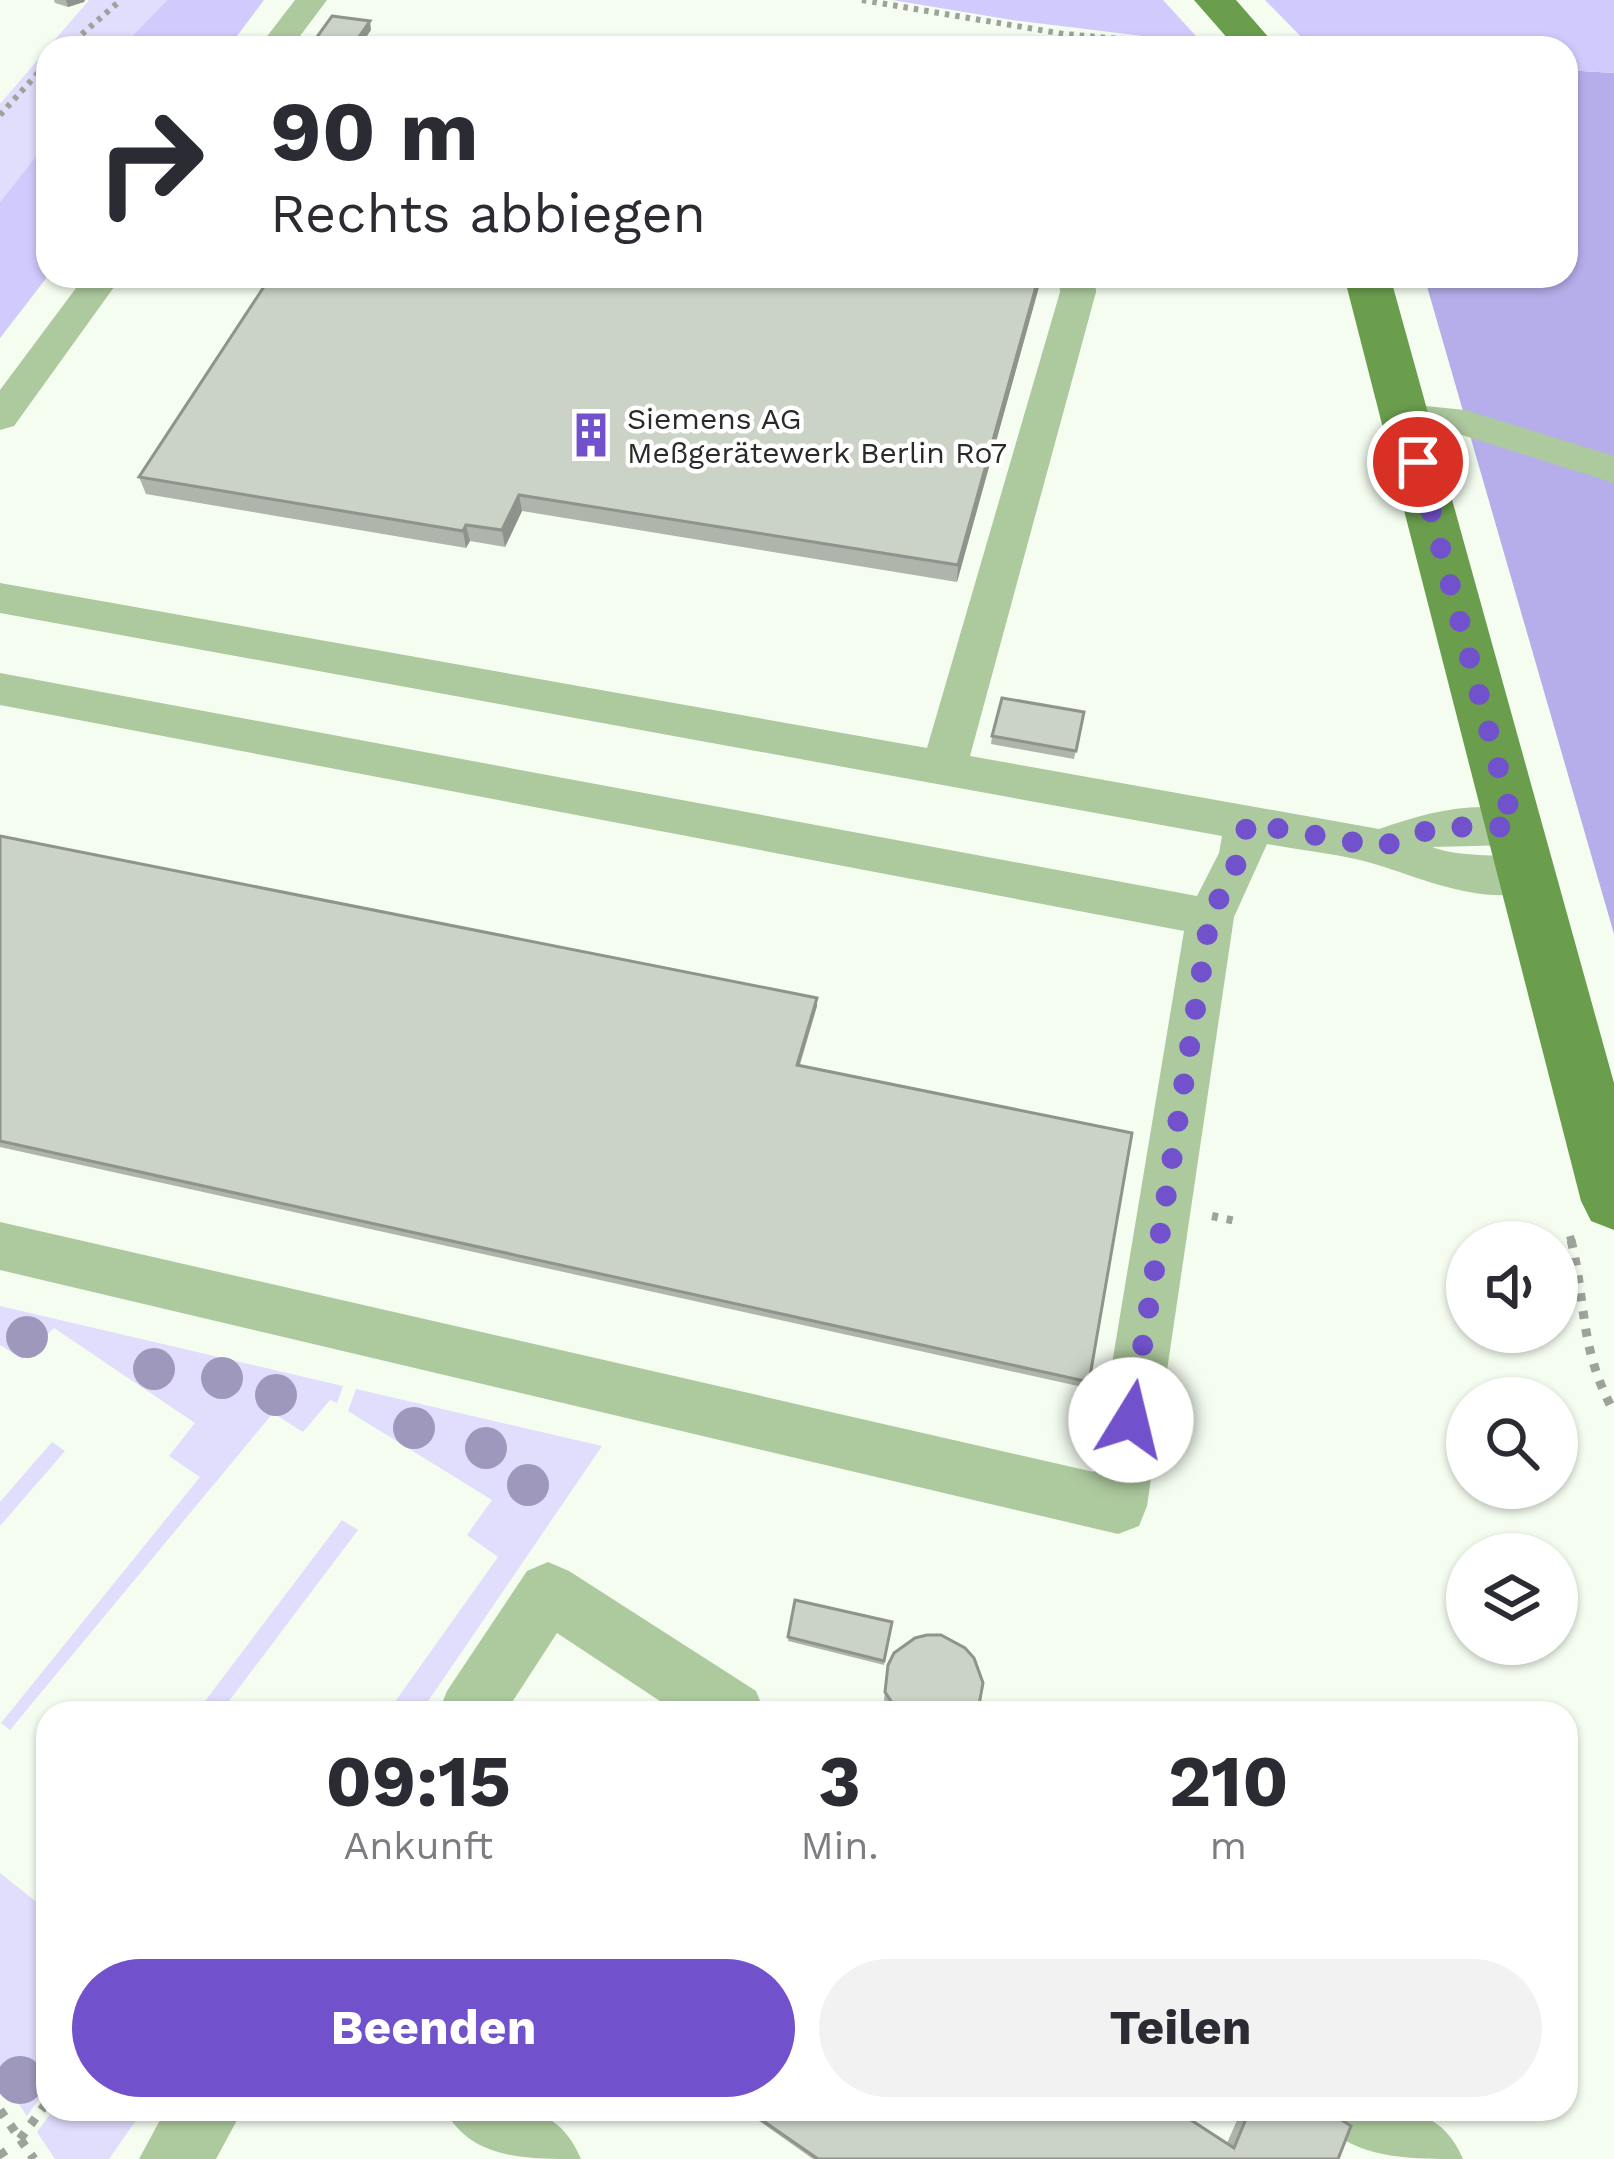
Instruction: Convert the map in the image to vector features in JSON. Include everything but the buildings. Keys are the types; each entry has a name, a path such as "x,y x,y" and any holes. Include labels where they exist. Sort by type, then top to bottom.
{"main road":[{"path":"1214,0 1247,36"},
{"path":"1370,288 1614,1201"}],"lane":[{"path":"283,36 311,0"},
{"path":"0,417 95,288"},
{"path":"944,768 1078,288"},
{"path":"1406,417 1465,423 1614,470"},
{"path":"0,598 1380,847 1450,873 1520,852"},
{"path":"0,689 1210,917"},
{"path":"0,1246 1118,1506 1210,917 1242,853 1247,823"},
{"path":"477,1701 548,1592 716,1701"},
{"path":"174,2159 200,2121"},
{"path":"495,2121 546,2159"},
{"path":"1369,2121 1428,2159"}],"path":[{"path":"80,36 121,0"},
{"path":"862,0 1086,36"},
{"path":"0,115 36,75"},
{"path":"0,2110 34,2159"},
{"path":"20,2139 36,2117"},
{"path":"0,2150 6,2159"}],"shaded area":[{"path":"89,0 167,0 132,36 58,36"},
{"path":"167,0 264,0 237,36 132,36"},
{"path":"892,0 1614,0 1614,73 1578,71 1578,36 1143,36"},
{"path":"36,62 36,156 0,202 0,104"},
{"path":"1578,71 1614,73 1614,934 1427,288 1578,288"},
{"path":"36,156 39,288 0,338 0,202"},
{"path":"0,1306 343,1386 337,1403 330,1400 303,1432 273,1413 10,1730 1,1723 200,1477 169,1456 195,1423 54,1328 22,1359 0,1345"},
{"path":"356,1389 602,1446 428,1701 396,1701 498,1557 467,1535 492,1500 348,1411"},
{"path":"52,1442 65,1451 0,1526 0,1502"},
{"path":"342,1520 358,1530 229,1701 205,1701"},
{"path":"0,1873 36,1902 36,2103 27,2116 0,2077"},
{"path":"45,2121 136,2121 109,2159 55,2159 37,2132"}],"pier":[{"path":"1163,0 1265,0 1300,36 1196,36"}],"place":[{"name":"Siemens AG Meßgerätewerk Berlin Ro7","path":"591,435"}],"route":[{"path":"1131,1420 1210,917 1242,853 1247,823 1380,847 1438,827 1514,827 1418,462"}]}
